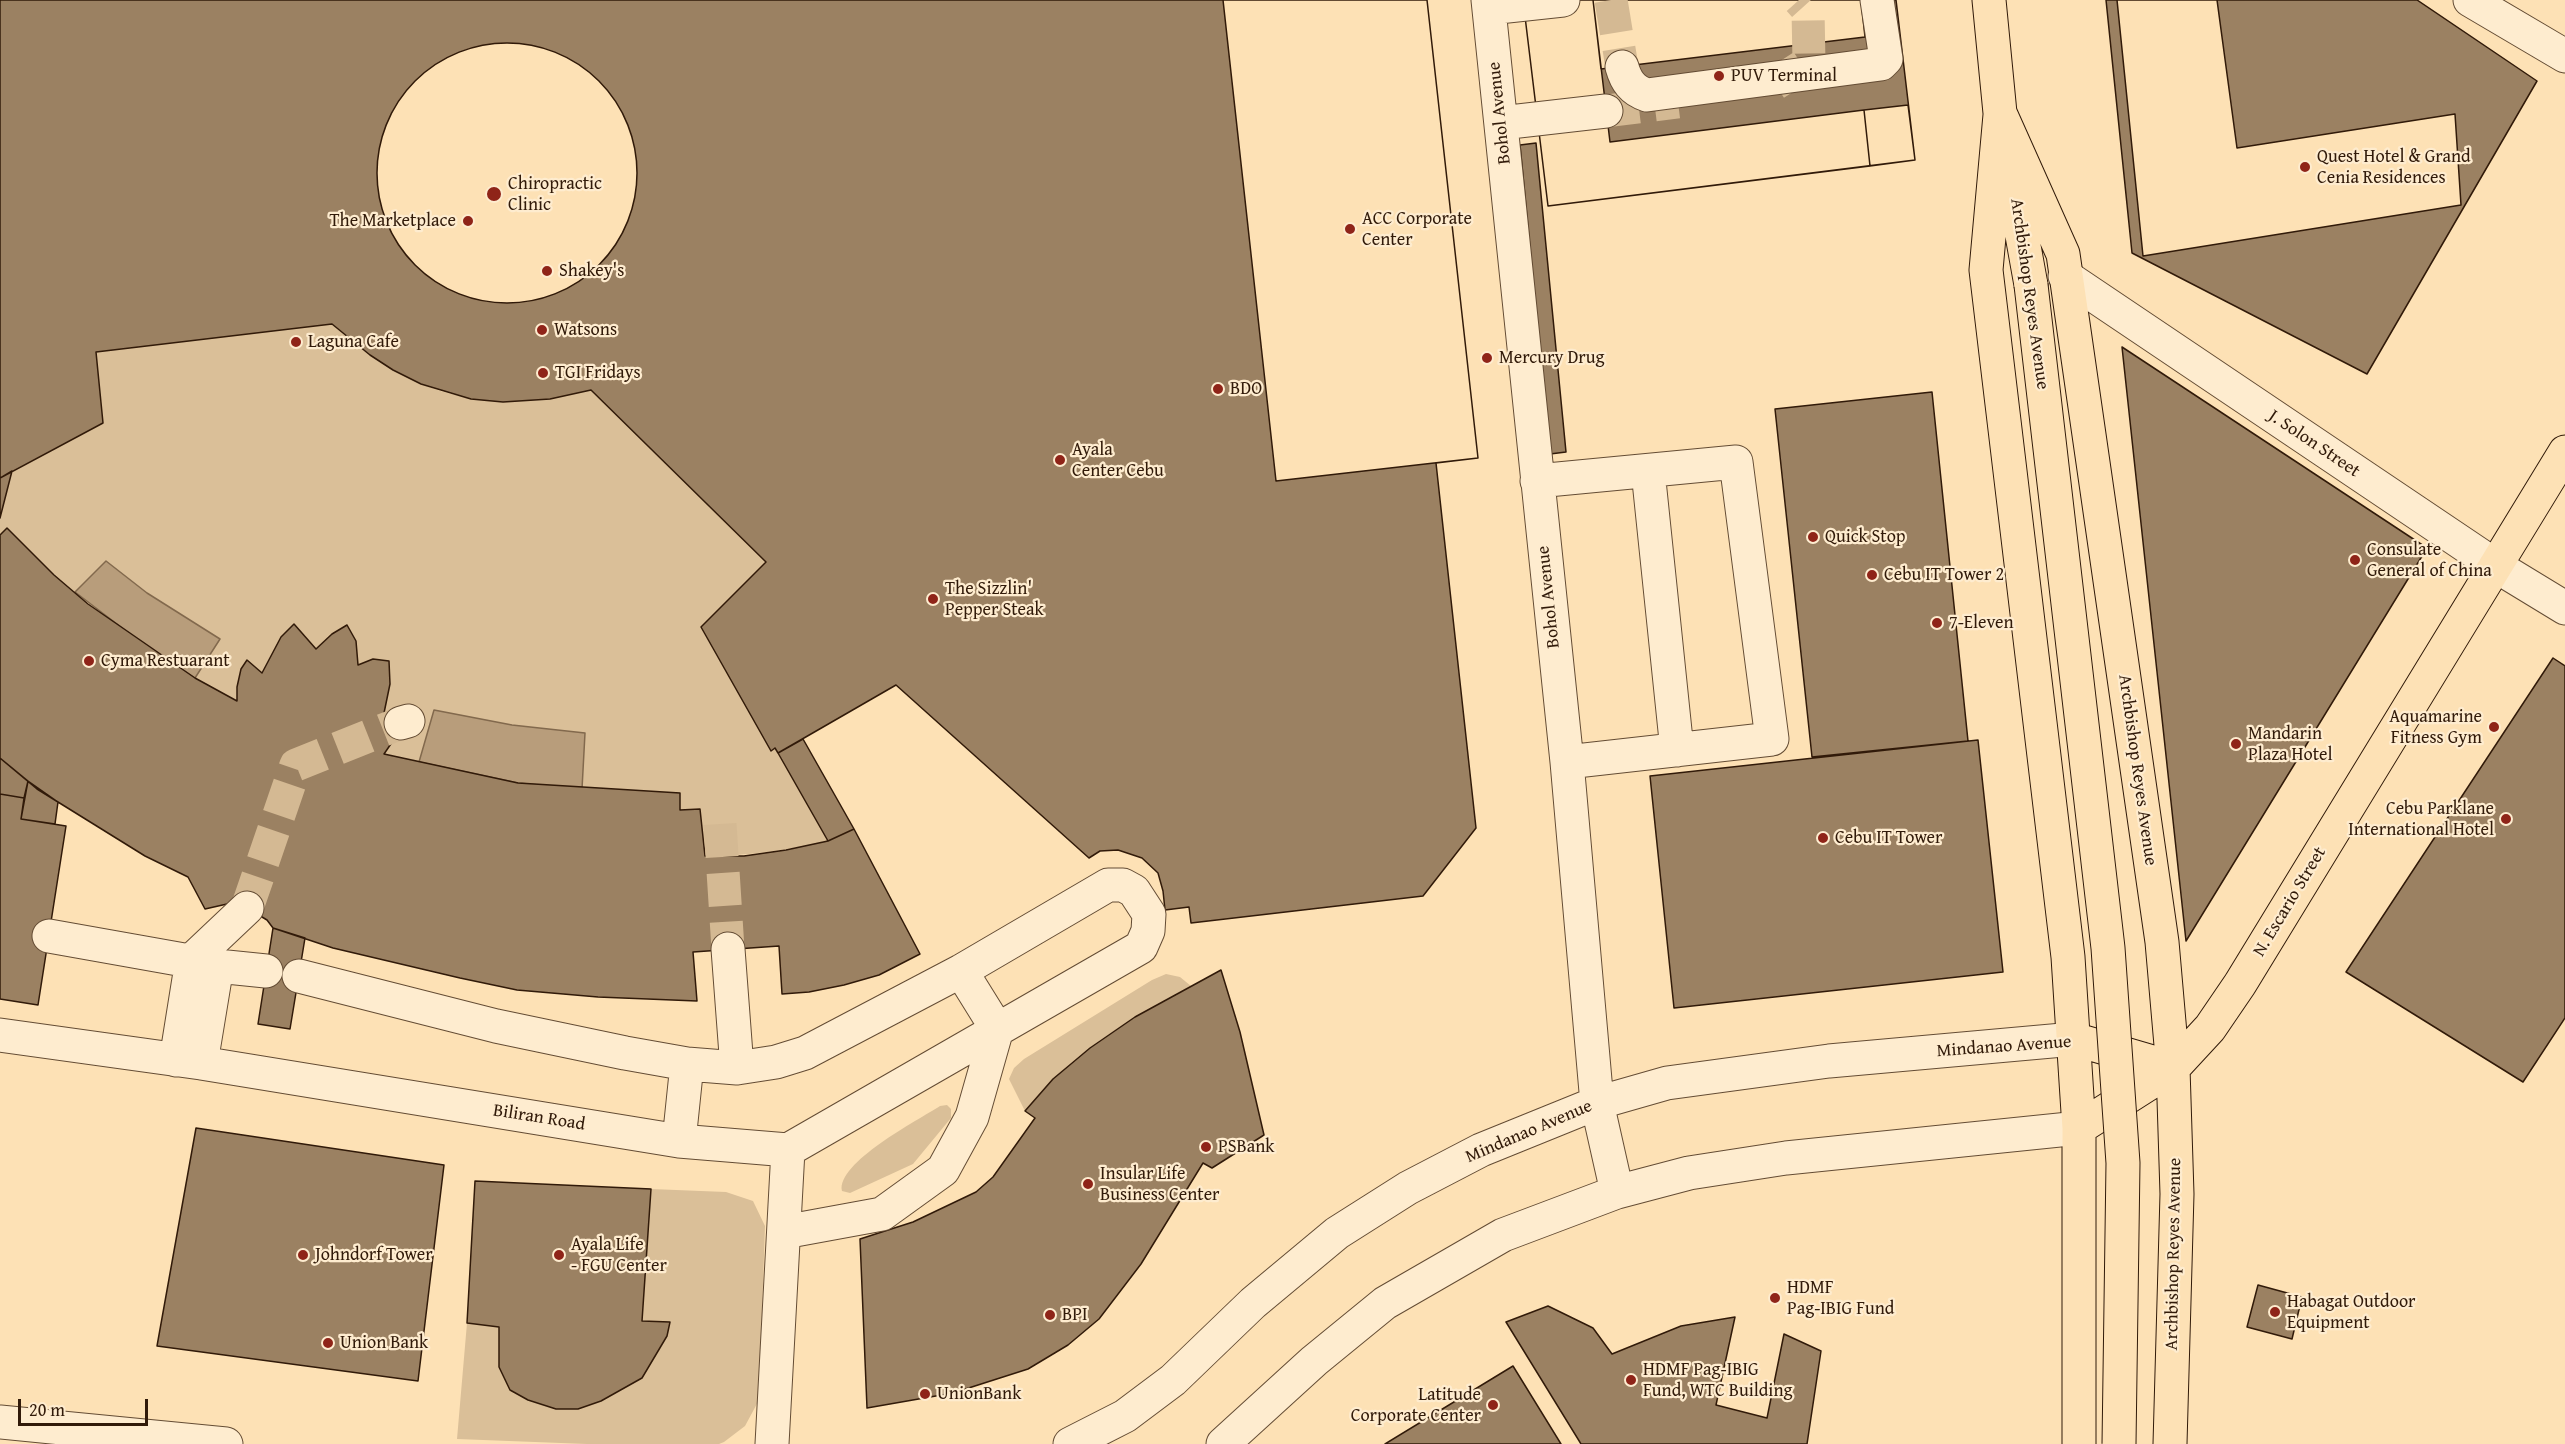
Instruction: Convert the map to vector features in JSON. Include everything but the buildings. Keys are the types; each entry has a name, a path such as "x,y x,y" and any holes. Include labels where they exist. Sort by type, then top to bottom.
{"main road":[{"name":"Archbishop Reyes Avenue","path":"1989,0 2000,113 2031,285 2108,948 2123,1162 2119,1444"},
{"name":"Archbishop Reyes Avenue","path":"2000,113 2063,254 2162,942 2173,1068 2178,1194 2170,1444"},
{"name":"Archbishop Reyes Avenue","path":"2000,113 1986,270 2067,945 2079,1128 2079,1444"},
{"name":"N. Escario Street","path":"2173,1068 2210,1028 2240,984 2565,452"},
{"name":"Mindanao Avenue","path":"2074,1039 2173,1068"},
{"path":"2079,1128 2173,1068"}],"street":[{"path":"1488,4 1563,0"},
{"path":"1622,67 1631,86 1647,95 1881,64 1886,59 1878,0"},
{"path":"2470,0 2565,56"},
{"name":"Bohol Avenue","path":"1488,4 1567,762 1597,1103 1617,1192"},
{"path":"1501,123 1606,111"},
{"name":"J. Solon Street","path":"2065,276 2496,566 2565,608"},
{"path":"1538,481 1736,462 1772,739 1567,762"},
{"path":"1648,471 1677,750"},
{"path":"299,976 496,1026 687,1064 737,1068 776,1062 805,1053 961,971 1108,885 1123,885 1134,891 1149,914 1148,931 1141,947 788,1150 772,1444"},
{"path":"188,1061 205,963 247,909"},
{"path":"49,936 205,963 266,971"},
{"path":"728,949 737,1068"},
{"path":"784,1232 882,1214 943,1170 972,1117 997,1029 961,971"},
{"name":"Biliran Road","path":"0,1035 188,1061 679,1141 788,1150"},
{"name":"Mindanao Avenue","path":"1070,1444 1125,1416 1173,1380 1253,1303 1337,1233 1408,1188 1481,1150 1597,1103 1667,1083 1690,1079 1829,1061 2074,1039"},
{"path":"679,1141 687,1064"},
{"path":"1222,1444 1314,1361 1385,1303 1503,1235 1617,1192 1689,1173 1786,1158 2079,1128"},
{"path":"0,1422 226,1444"}],"shaded area":[{"path":"332,324 393,369 422,384 452,394 483,399 516,400 591,390 766,562 701,628 771,750 775,748 828,841 767,852 705,856 700,810 680,810 582,789 584,733 512,725 418,762 384,754 384,713 390,684 389,661 373,659 358,665 356,641 347,625 332,634 316,649 294,624 281,637 262,673 247,660 239,680 237,701 195,678 220,639 147,593 106,561 75,592 54,575 7,528 0,535 0,518 12,471 103,422 96,352"},
{"path":"106,561 147,593 220,639 195,678 134,637 75,592"},
{"path":"434,710 512,725 585,733 582,789 518,783 419,762"},
{"path":"1166,974 1180,977 1191,986 1136,1017 1084,1052 1049,1084 1025,1111 1009,1079 1014,1068 1024,1059 1152,980"},
{"path":"947,1105 951,1109 951,1118 913,1164 850,1193 842,1191 844,1180 865,1155 915,1121 940,1106"},
{"path":"651,1189 726,1192 753,1201 765,1226 759,1400 745,1426 719,1444 587,1444 457,1439 467,1323 499,1327 499,1367 510,1390 528,1400 556,1409 578,1409 601,1401 642,1378 667,1336 670,1322 642,1321"}],"tunnel":[{"path":"1611,0 1622,67"},
{"path":"1775,84 1809,62 1808,10 1799,0"},
{"path":"1606,111 1678,102"},
{"path":"247,908 296,765 401,723"},
{"path":"720,824 728,949"}],"place":[{"name":"PUV Terminal","path":"1719,76"},
{"name":"Quest Hotel & Grand Cenia Residences","path":"2305,167"},
{"name":"Chiropractic Clinic","path":"494,194"},
{"name":"The Marketplace","path":"468,221"},
{"name":"ACC Corporate Center","path":"1350,229"},
{"name":"Shakey's","path":"547,271"},
{"name":"Watsons","path":"542,330"},
{"name":"Laguna Cafe","path":"296,342"},
{"name":"Mercury Drug","path":"1487,358"},
{"name":"TGI Fridays","path":"543,373"},
{"name":"BDO","path":"1218,389"},
{"name":"Ayala Center Cebu","path":"1060,460"},
{"name":"Quick Stop","path":"1813,537"},
{"name":"Consulate General of China","path":"2355,560"},
{"name":"Cebu IT Tower 2","path":"1872,575"},
{"name":"The Sizzlin' Pepper Steak","path":"933,599"},
{"name":"7-Eleven","path":"1937,623"},
{"name":"Cyma Restuarant","path":"89,661"},
{"name":"Aquamarine Fitness Gym","path":"2494,727"},
{"name":"Mandarin Plaza Hotel","path":"2236,744"},
{"name":"Cebu Parklane International Hotel","path":"2506,819"},
{"name":"Cebu IT Tower","path":"1823,838"},
{"name":"PSBank","path":"1206,1147"},
{"name":"Insular Life Business Center","path":"1088,1184"},
{"name":"Johndorf Tower","path":"303,1255"},
{"name":"Ayala Life - FGU Center","path":"559,1255"},
{"name":"HDMF Pag-IBIG Fund","path":"1775,1298"},
{"name":"Habagat Outdoor Equipment","path":"2275,1312"},
{"name":"BPI","path":"1050,1315"},
{"name":"Union Bank","path":"328,1343"},
{"name":"HDMF Pag-IBIG Fund, WTC Building","path":"1631,1380"},
{"name":"UnionBank","path":"925,1394"},
{"name":"Latitude Corporate Center","path":"1493,1405"}]}
